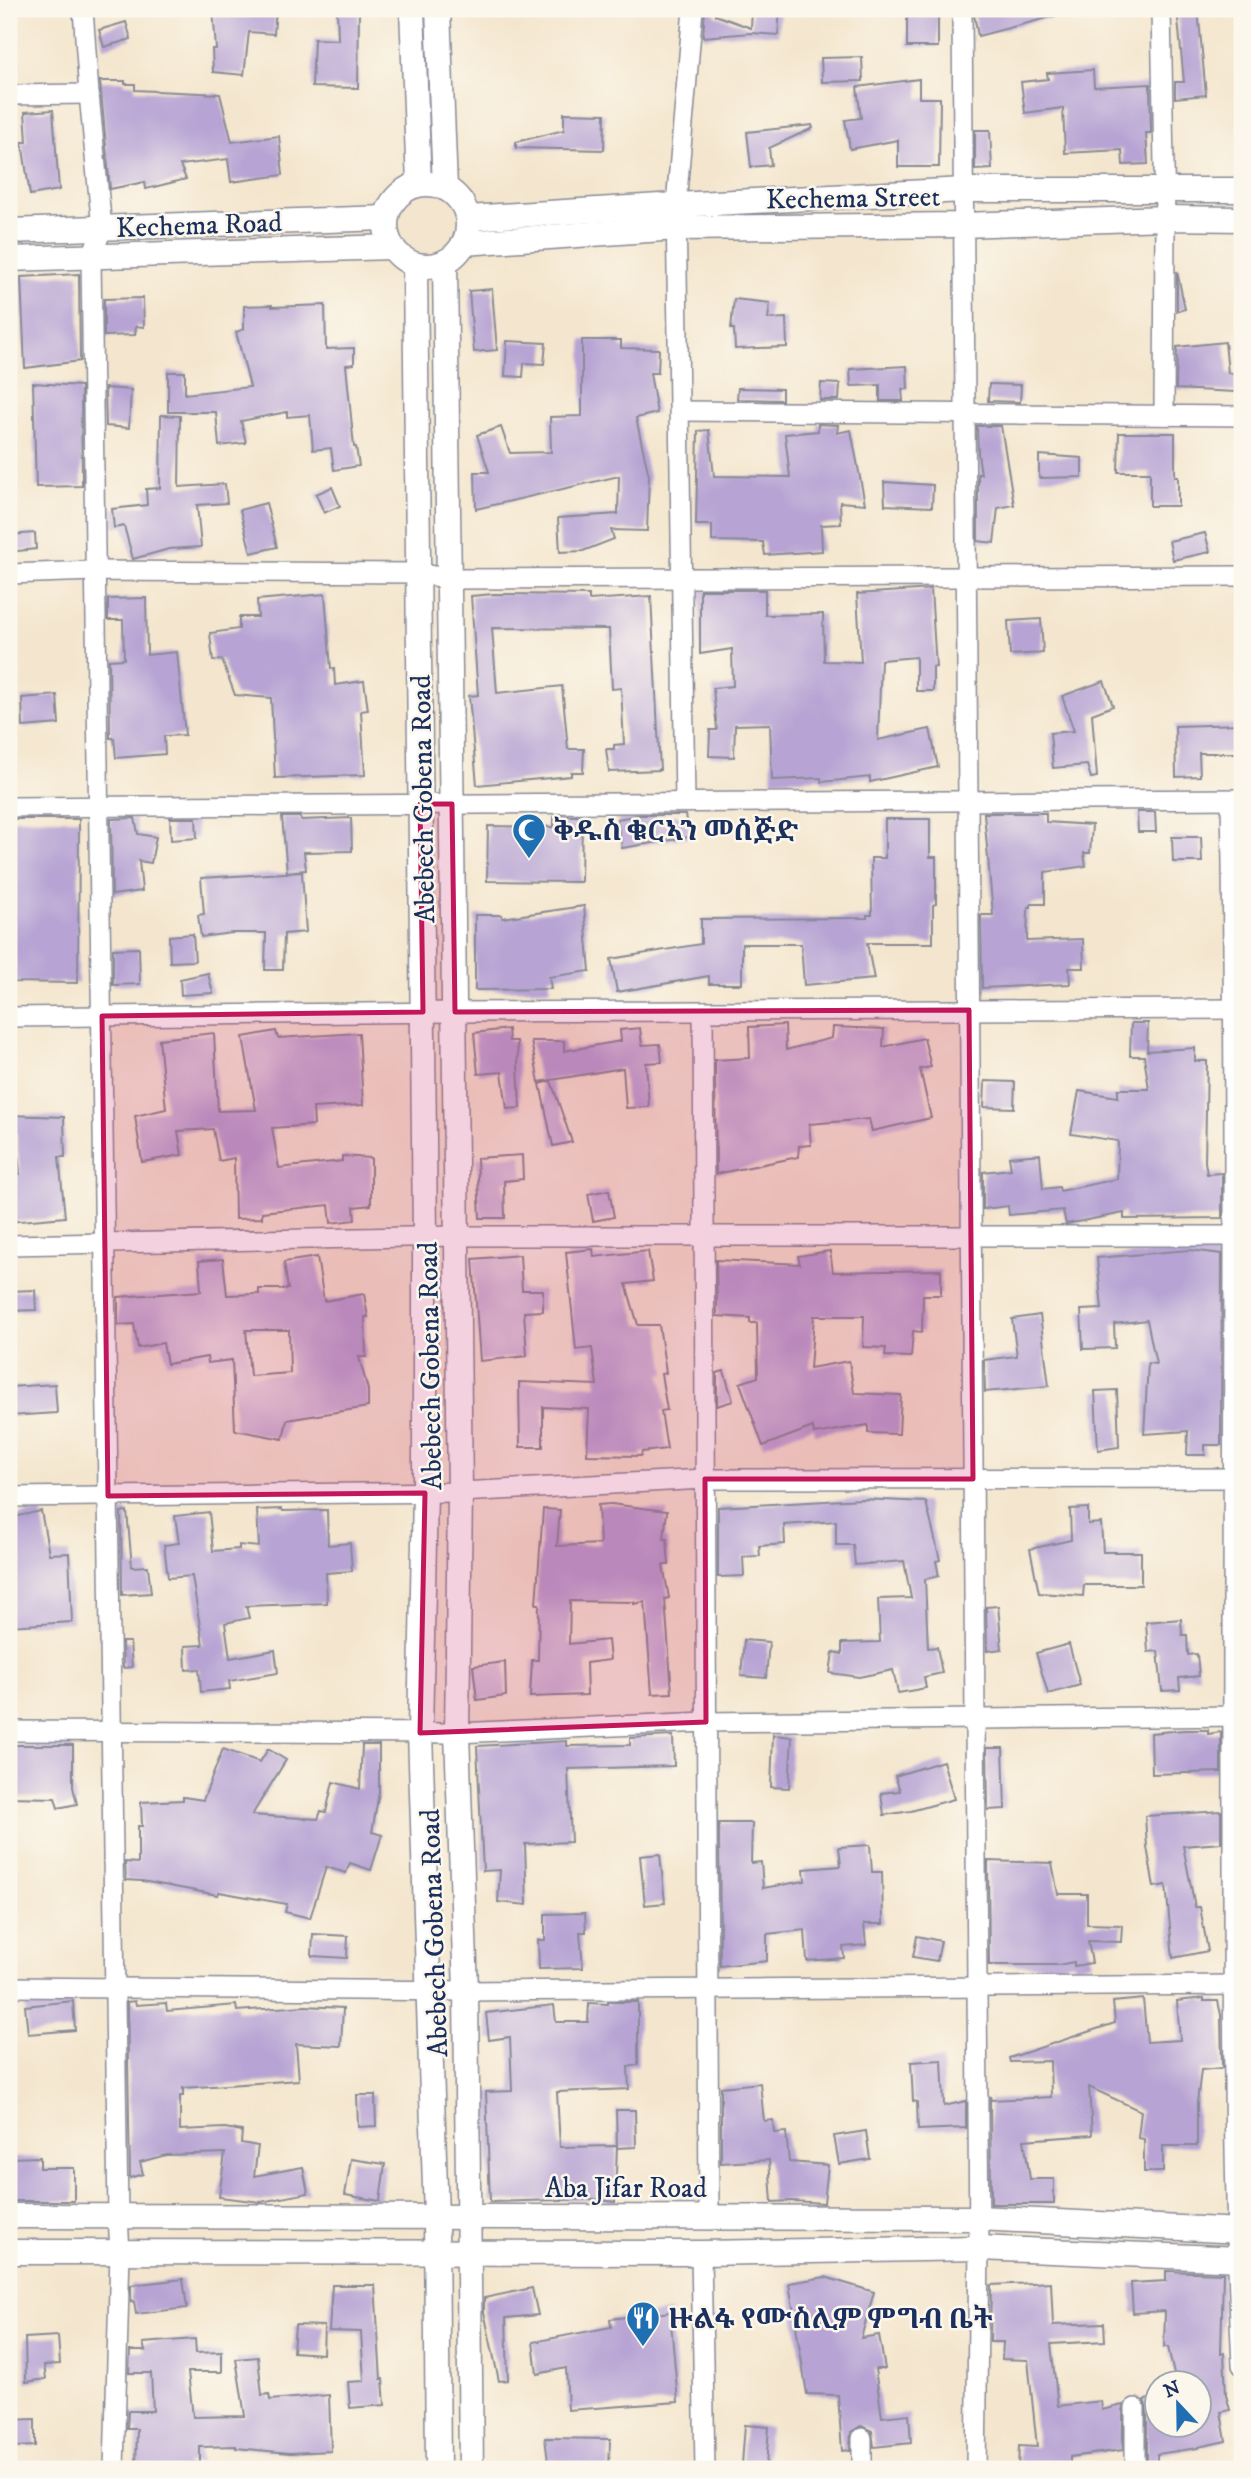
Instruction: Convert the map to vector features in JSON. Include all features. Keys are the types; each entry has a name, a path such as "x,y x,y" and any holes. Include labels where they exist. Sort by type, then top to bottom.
{"street":[{"path":"83,9 102,229 91,258 120,2252 114,2469"},
{"path":"412,9 419,184"},
{"path":"438,9 445,187"},
{"path":"685,803 677,216 693,9"},
{"path":"962,9 979,2248 976,2469"},
{"path":"1161,9 1165,190 1164,415"},
{"path":"9,95 89,94"},
{"path":"419,184 445,187 456,195 464,206 468,231 464,243 446,262 436,266 415,265 397,255 391,247 387,238 386,218 394,200 401,193 419,184"},
{"name":"Kechema Street","path":"464,243 677,216 964,190 1242,190"},
{"name":"Kechema Street","path":"468,218 677,216 962,225 1165,218 1242,219"},
{"name":"Kechema Road","path":"9,231 386,218"},
{"name":"Kechema Road","path":"9,259 391,247"},
{"name":"Abebech Gobena Road","path":"446,262 460,1492 457,1733 466,1991 471,2469"},
{"name":"Abebech Gobena Road","path":"415,265 425,1237 425,1493 420,1733 436,2217 438,2469"},
{"path":"680,411 1242,416"},
{"path":"9,574 95,571 418,573 450,579 1242,576"},
{"path":"9,807 1237,799 1238,1985 1242,2365"},
{"path":"9,1017 422,1012 1239,1009"},
{"path":"703,1011 709,2217"},
{"path":"9,1245 457,1236 1239,1236"},
{"path":"9,1497 425,1493 705,1479 1238,1478"},
{"path":"9,1731 457,1733 706,1721 1238,1716"},
{"path":"9,1987 466,1991 1238,1985"},
{"name":"Aba Jifar Road","path":"9,2216 978,2218 1240,2231"},
{"path":"9,2252 701,2253 979,2248 1240,2259"},
{"path":"701,2253 705,2469"},
{"path":"1135,2409 1135,2469"},
{"path":"862,2438 862,2469"}],"highlighted area":[{"path":"420,804 452,804 455,1012 969,1010 973,1479 705,1479 706,1722 420,1733 425,1493 108,1496 102,1016 423,1012"}],"building":[{"path":"213,9 276,9 274,34 249,32 244,75 213,72 212,49 216,49"},
{"path":"337,9 359,9 358,88 312,87 314,39 338,40"},
{"path":"705,9 714,9 715,15 751,28 752,9 780,9 778,35 751,33 703,37"},
{"path":"907,9 938,9 938,47 907,47"},
{"path":"979,9 1059,9 1059,15 978,36 974,15 981,14"},
{"path":"1177,9 1198,9 1206,95 1175,98 1175,82 1184,82"},
{"path":"126,22 131,39 104,47 99,30"},
{"path":"862,57 863,81 822,82 821,58"},
{"path":"1093,70 1094,87 1150,84 1151,133 1146,133 1148,164 1123,165 1122,150 1065,153 1063,108 1025,113 1021,82 1048,79 1047,73"},
{"path":"919,79 919,98 940,98 939,167 898,167 898,140 850,149 845,120 861,118 857,87"},
{"path":"100,81 125,81 125,84 135,84 135,90 220,94 232,142 279,136 283,175 231,182 228,159 180,165 186,179 146,189 145,182 110,189"},
{"path":"53,110 59,190 30,195 22,142 27,142 25,112"},
{"path":"564,113 605,114 604,150 516,148 516,142 564,130"},
{"path":"812,125 813,128 769,148 771,165 751,167 747,132"},
{"path":"975,130 990,130 992,169 975,170"},
{"path":"1177,271 1185,309 1177,311"},
{"path":"79,274 80,361 25,368 21,277"},
{"path":"492,289 497,350 474,352 469,291"},
{"path":"143,298 144,327 136,326 135,335 104,336 104,299"},
{"path":"734,299 770,303 768,319 786,318 787,347 735,349 734,329 731,329"},
{"path":"325,305 326,349 354,348 354,364 346,365 354,447 359,466 334,470 331,448 313,450 310,415 287,417 287,412 241,421 246,443 219,446 216,412 168,412 168,372 185,372 185,394 250,387 236,332 244,329 244,306"},
{"path":"582,340 621,340 621,348 659,349 658,373 650,373 657,413 636,418 649,476 647,531 611,530 614,539 583,551 560,552 558,518 618,514 619,476 476,509 475,472 489,472 477,435 501,427 510,453 551,452 550,417 582,416"},
{"path":"507,341 546,343 544,364 524,363 523,377 505,376"},
{"path":"1225,342 1228,373 1236,374 1235,392 1176,389 1177,347"},
{"path":"907,366 908,389 902,389 903,401 880,401 880,385 851,386 850,369"},
{"path":"33,383 81,386 82,486 36,487"},
{"path":"821,383 840,384 839,400 820,400"},
{"path":"989,384 1021,385 1020,402 988,401"},
{"path":"105,388 131,390 129,428 106,426"},
{"path":"738,388 782,389 782,400 737,399"},
{"path":"161,415 180,416 179,487 225,484 227,503 197,505 201,547 169,549 133,559 124,526 114,528 112,509 147,505 146,489 160,488"},
{"path":"818,424 838,425 837,433 851,430 865,504 840,502 841,524 821,525 822,551 765,555 763,542 712,541 712,525 696,525 698,431 709,430 714,476 790,477 785,434 818,431"},
{"path":"977,426 1001,426 1014,505 998,508 994,543 978,541 978,474 981,474"},
{"path":"1119,433 1175,433 1178,506 1150,506 1150,472 1118,472"},
{"path":"1039,455 1082,458 1082,477 1039,478"},
{"path":"884,482 933,485 932,507 885,505"},
{"path":"332,487 340,506 324,513 316,494"},
{"path":"266,503 277,547 251,553 240,510"},
{"path":"35,533 36,549 9,552 9,535"},
{"path":"1205,533 1210,552 1173,560 1169,541"},
{"path":"931,589 936,667 933,667 933,691 916,691 916,657 881,660 878,740 930,729 938,767 870,782 870,777 822,782 821,778 772,780 770,724 735,725 734,757 709,756 710,730 717,730 713,688 733,686 732,649 700,654 700,590 765,590 765,615 823,614 824,661 861,662 857,594"},
{"path":"325,594 331,669 334,668 335,685 364,681 368,710 361,711 365,775 275,778 271,698 235,695 222,660 213,661 210,633 239,629 239,617 258,617 257,600"},
{"path":"589,595 589,600 651,596 660,770 609,772 606,749 614,749 614,745 624,744 621,688 612,689 609,629 492,628 497,693 562,686 568,749 584,749 583,772 571,772 571,776 477,785 469,696 478,695 471,596"},
{"path":"146,598 147,655 177,652 185,735 164,736 165,754 116,758 114,738 110,738 109,660 124,659 123,620 108,620 108,599"},
{"path":"1041,619 1043,653 1010,655 1008,621"},
{"path":"1104,681 1113,706 1092,714 1097,777 1091,778 1087,765 1053,768 1050,733 1074,731 1062,696"},
{"path":"57,695 59,724 23,727 22,698"},
{"path":"1242,724 1242,753 1199,753 1200,776 1176,777 1175,726"},
{"path":"1137,812 1155,812 1156,832 1138,832"},
{"path":"984,813 1046,813 1046,822 1092,825 1090,853 1084,853 1086,866 1045,872 1045,904 1031,904 1031,907 1028,907 1027,941 1083,939 1084,968 1069,968 1070,984 982,988 981,915 993,915"},
{"path":"639,815 686,815 690,837 622,848 617,819"},
{"path":"554,816 582,816 581,882 487,881 488,826 554,827"},
{"path":"282,817 300,817 301,820 351,818 352,851 304,852 306,870 287,872"},
{"path":"135,818 138,834 156,837 151,863 139,861 142,891 112,895 111,819"},
{"path":"170,818 196,818 197,838 171,840"},
{"path":"9,819 79,819 78,983 9,982"},
{"path":"885,819 930,819 930,857 936,857 933,943 867,943 874,979 804,985 801,944 742,944 742,984 709,984 709,976 617,992 611,959 701,944 701,919 867,918 867,915 872,915 871,858 885,858"},
{"path":"1172,837 1201,837 1202,862 1173,862"},
{"path":"302,872 306,932 284,934 283,970 265,970 266,933 201,937 198,915 204,914 201,878"},
{"path":"584,906 590,971 549,977 551,989 475,990 475,915 502,915 502,918"},
{"path":"193,934 195,961 170,962 169,936"},
{"path":"139,948 140,984 113,985 113,949"},
{"path":"208,973 213,993 181,995 180,979"},
{"path":"1131,1023 1148,1023 1147,1051 1195,1048 1195,1061 1207,1061 1205,1162 1207,1174 1222,1173 1222,1218 1124,1219 1124,1213 1066,1224 1063,1210 1009,1215 1008,1206 983,1209 983,1172 1011,1169 1009,1157 1040,1154 1043,1189 1059,1187 1060,1191 1117,1179 1118,1141 1071,1134 1079,1091 1118,1097 1118,1089 1149,1089 1144,1056 1130,1056"},
{"path":"785,1025 786,1050 832,1038 833,1027 884,1029 883,1047 924,1038 931,1067 920,1069 931,1118 872,1131 869,1119 809,1124 811,1145 799,1146 798,1157 716,1174 715,1060 750,1058 749,1027"},
{"path":"640,1028 642,1045 660,1044 662,1062 646,1063 649,1107 626,1108 623,1068 539,1082 531,1041 564,1041 564,1051 621,1041 620,1030"},
{"path":"508,1029 509,1041 517,1041 520,1108 507,1109 502,1072 478,1074 474,1033"},
{"path":"276,1031 278,1038 359,1033 363,1105 313,1108 314,1125 272,1128 279,1168 342,1161 342,1156 371,1158 371,1205 354,1207 355,1220 331,1223 329,1205 262,1212 262,1218 235,1219 234,1158 219,1161 213,1129 178,1131 182,1155 142,1162 135,1116 166,1109 159,1039 214,1033 218,1111 256,1110 243,1037"},
{"path":"551,1081 572,1142 553,1146 540,1084"},
{"path":"985,1081 1015,1082 1014,1108 984,1107"},
{"path":"9,1115 64,1117 65,1157 59,1157 65,1217 9,1222 9,1175 20,1174 16,1132 9,1132"},
{"path":"522,1155 523,1179 504,1181 505,1218 480,1218 477,1158"},
{"path":"609,1190 614,1217 593,1221 588,1194"},
{"path":"593,1249 594,1257 648,1251 653,1281 626,1284 638,1325 659,1325 666,1373 661,1374 667,1410 661,1411 667,1449 642,1452 641,1456 587,1455 589,1409 543,1407 543,1447 520,1447 519,1382 597,1385 592,1348 576,1350 566,1252"},
{"path":"1189,1250 1222,1254 1221,1445 1205,1445 1205,1455 1187,1455 1188,1431 1144,1434 1148,1363 1156,1364 1147,1320 1114,1324 1115,1348 1083,1349 1081,1310 1102,1309 1097,1258"},
{"path":"830,1251 833,1272 941,1270 941,1295 923,1295 922,1332 913,1331 911,1357 885,1356 886,1348 863,1347 864,1316 814,1316 810,1368 849,1361 854,1393 901,1395 899,1434 868,1433 868,1425 814,1434 813,1427 763,1446 740,1383 758,1377 757,1323 750,1323 750,1318 717,1316 716,1260 800,1264 798,1256"},
{"path":"520,1255 522,1290 543,1290 543,1311 524,1312 527,1356 480,1361 473,1259"},
{"path":"317,1257 324,1301 364,1294 368,1317 365,1317 366,1357 359,1357 368,1390 368,1407 287,1420 283,1439 235,1430 232,1360 208,1363 207,1357 167,1364 163,1343 138,1348 134,1324 118,1325 118,1297 201,1291 199,1261 223,1259 227,1295 259,1294 259,1289 288,1289 284,1262","holes":["246,1330 289,1330 290,1373 250,1376"]},
{"path":"35,1290 36,1310 9,1311 9,1291"},
{"path":"1040,1315 1049,1386 985,1392 984,1360 1017,1356 1012,1319"},
{"path":"724,1371 733,1401 717,1406 717,1373"},
{"path":"55,1384 57,1413 9,1416 9,1387"},
{"path":"1117,1390 1119,1447 1098,1450 1095,1391"},
{"path":"862,1499 926,1502 940,1560 936,1561 939,1576 925,1579 928,1648 937,1647 942,1673 924,1677 926,1688 898,1693 893,1670 859,1677 830,1673 833,1652 842,1654 842,1643 880,1642 878,1599 911,1598 904,1561 855,1565 853,1545 836,1545 836,1521 784,1525 785,1544 759,1546 760,1556 743,1557 744,1576 718,1577 718,1507"},
{"path":"611,1504 667,1511 664,1539 667,1539 669,1565 663,1565 669,1598 665,1599 672,1693 652,1694 645,1602 634,1604 570,1601 569,1644 608,1640 610,1660 586,1663 587,1695 530,1697 532,1660 538,1660 539,1604 536,1604 543,1509 560,1510 557,1546 600,1544 598,1505"},
{"path":"1088,1508 1088,1524 1101,1523 1103,1552 1141,1552 1141,1585 1084,1585 1083,1596 1039,1593 1030,1549 1071,1540 1070,1509"},
{"path":"257,1510 327,1510 328,1545 350,1543 352,1571 326,1573 327,1603 246,1606 249,1618 225,1623 230,1658 275,1650 278,1673 229,1681 230,1689 201,1692 199,1669 186,1670 185,1646 203,1645 192,1576 168,1578 164,1545 179,1543 175,1516 209,1512 213,1551 239,1549 239,1545 259,1547"},
{"path":"41,1511 49,1554 69,1553 72,1622 9,1626 9,1518"},
{"path":"127,1511 132,1567 148,1566 151,1593 122,1595 121,1512"},
{"path":"998,1606 1002,1649 987,1651 986,1607"},
{"path":"1181,1619 1182,1635 1187,1635 1188,1655 1197,1654 1199,1676 1179,1678 1180,1690 1162,1691 1158,1651 1148,1652 1146,1622"},
{"path":"744,1640 769,1642 766,1678 741,1676"},
{"path":"122,1642 130,1642 132,1667 123,1668"},
{"path":"1069,1644 1080,1685 1048,1694 1036,1653"},
{"path":"505,1662 506,1696 477,1700 473,1666"},
{"path":"1208,1730 1208,1734 1221,1732 1221,1772 1152,1774 1151,1733"},
{"path":"773,1735 792,1737 789,1788 771,1787"},
{"path":"673,1736 674,1766 568,1769 571,1842 525,1844 527,1905 498,1902 500,1870 483,1871 477,1746 567,1741 567,1746 630,1745 630,1738"},
{"path":"9,1745 73,1745 73,1787 77,1804 58,1808 55,1798 9,1797"},
{"path":"362,1745 379,1745 379,1792 372,1832 382,1835 371,1870 350,1863 346,1873 326,1867 310,1918 285,1912 287,1904 126,1880 125,1862 138,1863 138,1826 142,1826 141,1802 183,1800 183,1797 203,1800 223,1749 260,1762 268,1749 286,1760 252,1815 318,1819 321,1811 326,1812 333,1782 360,1789"},
{"path":"987,1748 1003,1748 1005,1809 988,1810"},
{"path":"943,1761 954,1799 911,1811 884,1815 881,1793 900,1791 895,1776"},
{"path":"1221,1811 1221,1843 1183,1846 1195,1907 1200,1907 1208,1951 1173,1958 1166,1885 1154,1887 1145,1816"},
{"path":"719,1823 752,1823 751,1863 761,1862 763,1888 805,1881 804,1869 841,1866 839,1847 870,1845 872,1872 882,1872 883,1924 864,1924 866,1945 843,1947 844,1958 807,1961 805,1930 767,1934 767,1961 720,1966"},
{"path":"660,1854 665,1903 645,1905 640,1856"},
{"path":"988,1861 1052,1863 1058,1894 1087,1894 1087,1924 1122,1925 1121,1942 1088,1941 1092,1963 1074,1966 1074,1962 1058,1965 989,1965"},
{"path":"585,1913 586,1932 580,1932 583,1968 539,1969 538,1940 545,1940 545,1914"},
{"path":"313,1934 348,1936 347,1958 312,1956"},
{"path":"917,1936 941,1941 937,1961 913,1957"},
{"path":"1204,1998 1204,2001 1218,2001 1221,2015 1222,2068 1201,2070 1197,2103 1197,2146 1163,2146 1163,2172 1144,2172 1144,2139 1138,2138 1141,2111 1089,2087 1092,2135 1024,2140 1030,2179 1054,2179 1054,2204 991,2204 990,2096 991,2100 1051,2097 1050,2061 1010,2062 1009,2058 1115,2023 1113,2002 1143,1999 1147,2042 1180,2040 1177,2001"},
{"path":"73,2001 75,2030 28,2034 25,2006"},
{"path":"135,2001 136,2005 166,2003 167,2011 236,2005 237,2011 305,2006 343,2008 341,2046 296,2044 299,2080 183,2088 183,2096 180,2096 180,2130 225,2128 242,2131 241,2143 258,2146 254,2176 303,2167 308,2193 261,2202 219,2197 225,2153 166,2155 140,2162 143,2174 130,2178 127,2002"},
{"path":"638,2002 638,2065 628,2067 629,2089 557,2092 560,2147 617,2146 615,2202 593,2199 490,2202 486,2092 512,2091 510,2037 489,2040 486,2013 554,2005 556,2022 588,2022 589,2003"},
{"path":"942,2060 944,2106 966,2101 966,2128 918,2130 911,2062"},
{"path":"760,2083 764,2121 773,2120 774,2133 786,2132 789,2162 828,2165 824,2203 772,2202 769,2160 721,2163 721,2087"},
{"path":"357,2095 375,2095 376,2126 358,2127"},
{"path":"616,2110 635,2110 636,2147 617,2148"},
{"path":"866,2131 870,2159 839,2164 834,2136"},
{"path":"40,2157 40,2168 74,2168 74,2201 9,2201 9,2158"},
{"path":"351,2159 385,2164 380,2201 345,2195"},
{"path":"1166,2271 1223,2273 1221,2354 1224,2353 1226,2395 1230,2410 1221,2412 1226,2441 1157,2454 1157,2469 1147,2469 1147,2440 1212,2440 1212,2370 1173,2370 1168,2347 1164,2347 1165,2311 1133,2313 1131,2283 1166,2281"},
{"path":"825,2277 874,2292 861,2338 879,2335 885,2369 875,2369 882,2417 909,2414 911,2443 874,2447 872,2431 861,2426 851,2432 850,2450 842,2451 838,2395 807,2394 789,2283"},
{"path":"183,2279 187,2308 136,2314 134,2301 131,2302 131,2285"},
{"path":"1051,2282 1053,2325 1104,2323 1105,2341 1051,2344 1058,2406 1101,2401 1102,2410 1123,2405 1123,2450 1070,2457 1070,2469 1018,2469 1019,2446 1037,2447 1028,2360 1002,2359 1003,2342 990,2342 991,2285"},
{"path":"332,2285 375,2285 385,2405 350,2408 348,2382 364,2381 361,2332 329,2331"},
{"path":"532,2288 538,2315 506,2318 508,2380 499,2381 484,2312 484,2298"},
{"path":"670,2312 678,2402 568,2410 566,2368 537,2374 533,2342 611,2327 610,2319"},
{"path":"295,2325 324,2326 323,2354 293,2352"},
{"path":"58,2336 60,2364 44,2365 46,2379 26,2382 25,2338"},
{"path":"195,2339 196,2353 222,2352 222,2372 188,2372 193,2417 245,2416 236,2359 258,2357 262,2395 269,2394 270,2400 329,2395 331,2451 290,2453 236,2446 200,2447 200,2463 187,2463 187,2469 136,2469 137,2429 127,2429 128,2411 153,2411 151,2373 129,2373 130,2351 145,2351 143,2343"},
{"path":"35,2419 35,2446 13,2447 9,2444 9,2420"},
{"path":"745,2425 769,2427 766,2466 742,2464"},
{"path":"545,2438 610,2439 609,2469 549,2469"}],"place":[{"name":"ቅዱስ ቁርኣን መስጅድ","path":"529,860"},
{"name":"ዙልፋ የሙስሊም ምግብ ቤት","path":"643,2348"}]}
